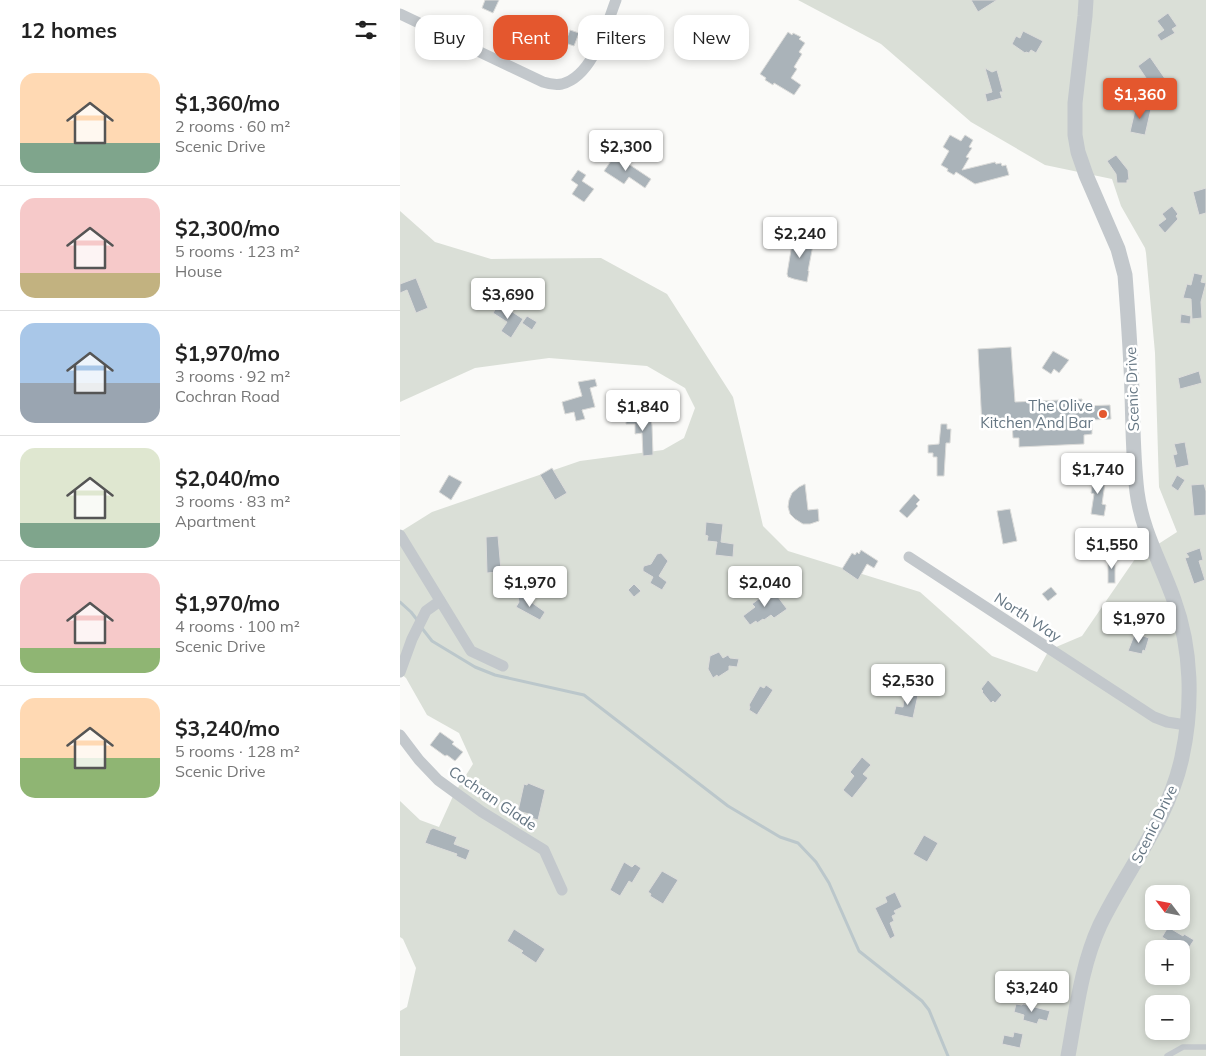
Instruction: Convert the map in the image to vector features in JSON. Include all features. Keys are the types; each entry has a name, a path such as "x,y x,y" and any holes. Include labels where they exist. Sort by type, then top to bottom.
{"street":[{"path":"400,14 543,82 563,84 575,78 590,62 616,0"},
{"name":"Scenic Drive","path":"1068,1056 1086,963 1100,926 1163,810 1175,781 1182,757 1189,701 1188,669 1181,623 1175,601 1146,533 1137,492 1126,275 1118,249 1086,175 1078,152 1075,135 1074,111 1086,0"},
{"path":"400,535 471,651 502,666"},
{"name":"North Way","path":"909,557 1154,717 1186,725"},
{"path":"400,672 412,638 426,611 440,601"},
{"name":"Cochran Glade","path":"400,734 419,760 438,780 482,812 544,850 562,890"}],"lane":[{"path":"1168,1056 1183,1047 1206,1047"}],"shaded area":[{"path":"798,0 1206,0 1206,1056 400,1056 400,1011 407,1007 416,968 403,939 400,937 400,801 420,820 439,827 454,794 473,764 459,733 427,715 406,678 400,673 400,532 432,512 580,461 663,450 684,438 695,408 685,388 647,366 549,358 475,368 400,402 400,211 435,242 491,259 601,258 667,294 733,397 763,526 788,551 920,592 992,656 1037,672 1049,650 1082,636 1135,559 1177,532 1159,487 1155,353 1146,253 1121,206 1112,179 1045,165 971,122 881,44"}],"building":[{"path":"485,0 499,0 493,13 482,8"},
{"path":"971,0 997,0 978,12"},
{"path":"1168,13 1177,26 1172,29 1175,33 1161,41 1157,35 1164,30 1157,21"},
{"path":"570,30 578,33 574,46 568,44"},
{"path":"1023,31 1043,41 1036,53 1031,50 1029,53 1025,53 1012,44 1016,36 1020,38"},
{"path":"788,32 801,37 799,39 805,43 799,52 802,54 794,67 797,69 791,78 801,85 794,95 774,83 773,85 760,74"},
{"path":"1150,57 1168,83 1156,92 1149,85 1138,66"},
{"path":"985,68 992,72 997,70 1003,92 1000,92 1002,98 987,102 985,94 992,92"},
{"path":"1136,106 1151,109 1145,135 1130,132"},
{"path":"950,135 961,141 965,135 973,140 969,147 972,148 966,157 969,158 962,170 995,162 996,164 1001,163 1002,166 1006,165 1009,175 975,184 956,172 954,175 947,171 948,169 941,165 949,151 943,147"},
{"path":"615,155 651,179 645,188 629,177 624,184 604,171"},
{"path":"1116,155 1128,170 1129,180 1127,180 1127,183 1117,183 1116,174 1107,161"},
{"path":"578,170 586,175 582,181 594,189 584,202 572,194 578,185 571,180"},
{"path":"1206,188 1206,213 1199,215 1193,192"},
{"path":"1172,206 1178,214 1176,216 1178,219 1165,233 1158,225 1166,219 1162,214"},
{"path":"795,236 814,240 807,282 788,277 787,274 793,238"},
{"path":"1194,273 1203,275 1201,282 1206,283 1201,302 1202,318 1192,319 1191,299 1183,298 1187,284 1191,285"},
{"path":"416,278 428,308 416,313 407,290 400,293 400,284"},
{"path":"499,303 523,319 511,338 501,331 507,322 493,313"},
{"path":"1181,314 1191,316 1190,324 1180,323"},
{"path":"527,316 537,322 532,330 522,323"},
{"path":"1011,347 1015,402 1082,399 1082,406 1110,405 1111,419 1092,420 1092,434 1084,435 1084,444 1019,447 1019,438 1013,438 1012,424 982,426 978,349"},
{"path":"1053,351 1069,360 1059,373 1054,369 1051,374 1042,368"},
{"path":"1199,371 1202,383 1180,389 1178,378"},
{"path":"595,379 597,386 590,388 595,407 582,410 585,419 576,421 574,412 565,414 562,402 582,396 578,382"},
{"path":"626,415 637,415 637,421 650,417 653,455 643,456 642,433 635,434 635,424 626,424"},
{"path":"941,424 947,424 947,429 951,429 950,443 946,443 944,476 937,476 937,457 933,457 933,453 928,453 928,445 939,444"},
{"path":"1185,442 1189,465 1176,468 1173,455 1177,454 1174,444"},
{"path":"552,468 567,493 555,500 540,475"},
{"path":"1094,474 1106,476 1102,504 1106,505 1104,516 1091,514 1094,494 1091,493"},
{"path":"449,475 462,482 451,500 439,492"},
{"path":"1177,475 1185,480 1178,491 1171,486"},
{"path":"805,484 808,510 818,509 819,521 810,524 803,524 795,519 790,514 788,507 792,493"},
{"path":"1204,484 1206,491 1206,515 1194,516 1191,485"},
{"path":"914,494 920,500 916,504 918,506 907,518 899,511"},
{"path":"1010,509 1017,541 1003,544 997,511"},
{"path":"706,522 723,524 721,542 734,544 733,557 715,555 717,542 707,541 708,536 705,535"},
{"path":"498,536 501,570 487,573 486,537"},
{"path":"1200,548 1203,560 1199,561 1205,580 1194,584 1185,558 1189,557 1186,553"},
{"path":"861,550 878,561 874,568 867,564 858,580 842,569 852,553 855,555 857,552 859,554"},
{"path":"661,553 668,561 659,576 667,582 662,590 650,583 653,577 643,571 644,566 651,564 657,554"},
{"path":"1108,557 1115,557 1115,583 1108,583"},
{"path":"634,584 641,591 634,597 628,590"},
{"path":"1051,587 1057,594 1048,601 1042,594"},
{"path":"772,589 787,609 774,618 771,615 764,620 757,623 756,621 750,625 743,616 755,607 752,604"},
{"path":"517,592 545,612 540,620 516,607 519,602"},
{"path":"1135,633 1149,638 1145,651 1143,650 1142,654 1128,651"},
{"path":"719,652 723,658 728,655 730,658 739,659 737,667 729,666 729,670 713,678 708,669 710,656"},
{"path":"988,680 1002,695 995,703 993,701 991,703 981,689"},
{"path":"766,685 773,690 757,715 749,710 749,705 760,686 764,688"},
{"path":"905,692 918,695 913,718 894,714 896,706 903,707"},
{"path":"440,732 454,742 452,744 463,752 455,761 430,745"},
{"path":"862,757 871,765 863,774 868,778 852,798 843,790 854,776 850,772"},
{"path":"528,783 545,790 538,820 528,817 529,814 518,811 524,784 527,785"},
{"path":"433,828 457,837 454,844 470,850 466,860 456,856 457,854 425,843 430,830"},
{"path":"924,835 938,843 927,862 913,854"},
{"path":"624,862 632,867 635,864 641,868 632,883 629,881 620,896 610,890"},
{"path":"662,871 678,880 663,904 650,896 651,894 648,892"},
{"path":"895,892 902,907 894,911 896,914 892,916 894,921 890,923 895,936 890,939 875,908 887,902 885,897"},
{"path":"514,929 545,949 536,963 521,953 523,951 507,941"},
{"path":"1166,930 1173,930 1194,940 1190,946 1190,940 1167,940 1162,937"},
{"path":"1016,1004 1050,1011 1047,1021 1039,1019 1037,1024 1023,1020 1024,1015 1014,1012"},
{"path":"1014,1032 1023,1034 1020,1048 1002,1044 1004,1035 1013,1037"}],"waterway":[{"path":"400,602 418,621"},
{"path":"421,627 432,641 475,667 495,675 584,695 728,806 780,837 798,843 816,862 829,883 859,951 922,1001 929,1010 948,1056"}],"place":[{"name":"The Olive Kitchen And Bar","path":"1103,414"}]}
